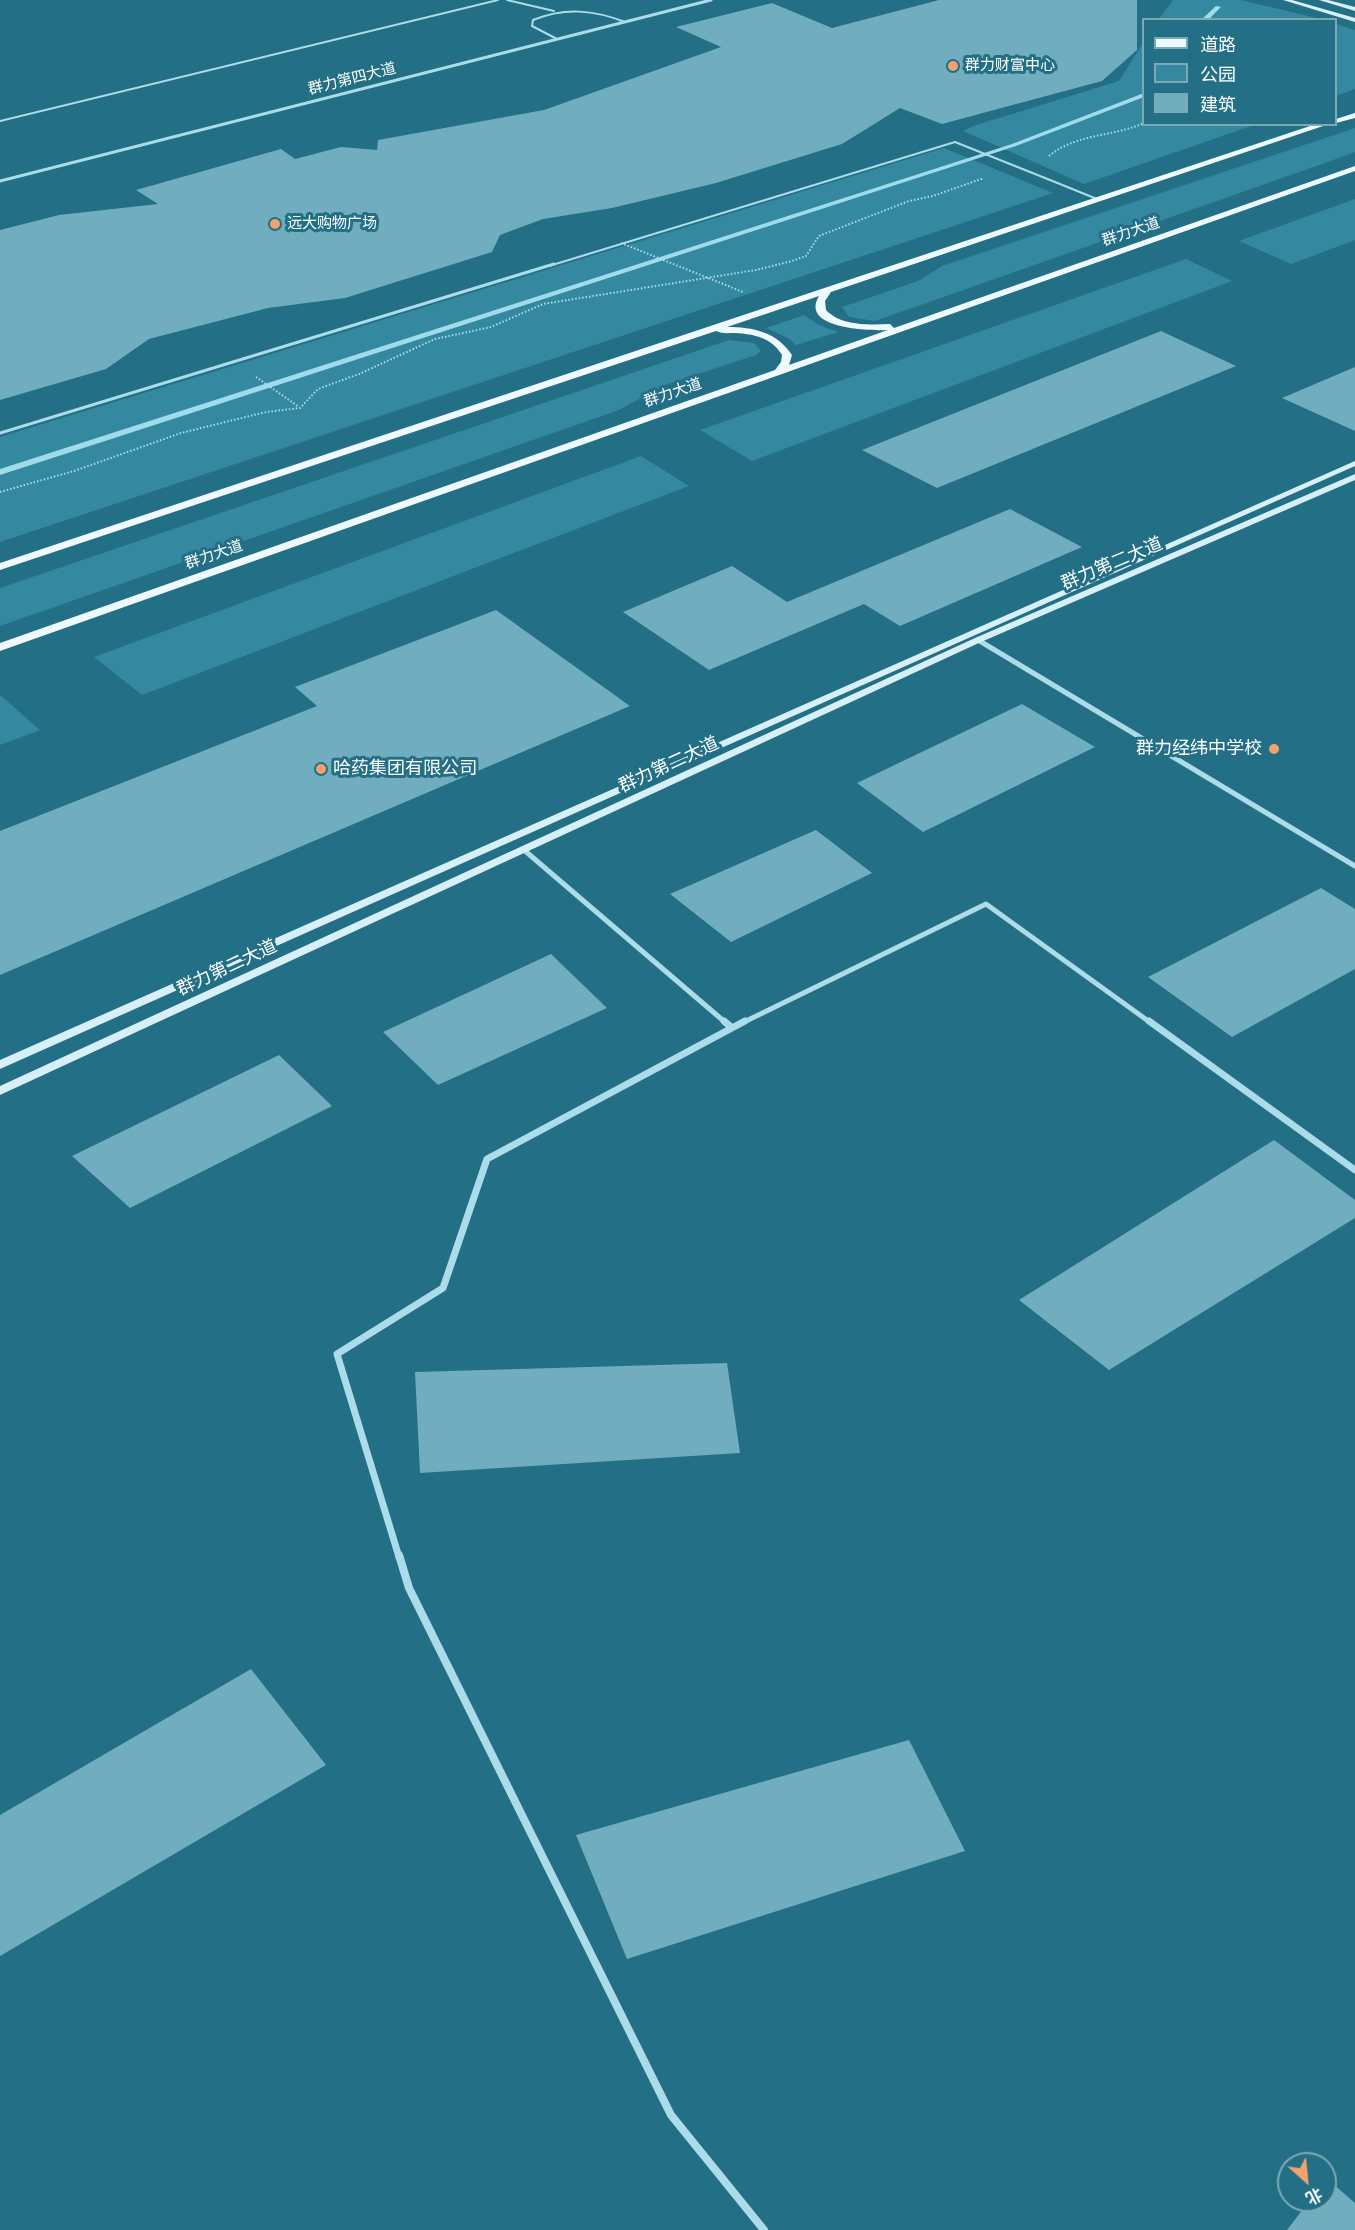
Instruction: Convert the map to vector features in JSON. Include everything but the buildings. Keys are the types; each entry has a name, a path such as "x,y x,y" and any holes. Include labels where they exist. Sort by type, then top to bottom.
{"main road":[{"path":"1286,0 1355,20"},
{"path":"1322,0 1355,9"},
{"path":"1337,120 1355,115"},
{"path":"0,567 1319,126"},
{"name":"群力大道","path":"0,647 1355,168"},
{"path":"828,290 819,299 821,312 840,323 866,328 908,326"},
{"path":"698,333 734,329 761,333 779,345 787,355 786,362 778,372"},
{"name":"群力第二大道","path":"0,1065 1355,463"},
{"name":"群力第二大道","path":"0,1091 978,640 1355,477"}],"street":[{"name":"群力第四大道","path":"0,181 711,0"},
{"path":"978,640 1355,866"},
{"path":"524,850 732,1028"},
{"path":"764,2230 671,2115 409,1588 337,1354 443,1288 487,1159 732,1028 986,904 1355,1170"}],"lane":[{"path":"0,121 498,0"},
{"path":"507,0 556,12 595,11 625,22"},
{"path":"556,12 533,20 532,26 557,39"},
{"path":"0,433 955,141 1097,199"}],"path":[{"path":"1046,159 1064,145 1096,134 1135,128 1142,124"},
{"path":"0,492 74,471 181,433 266,412 300,408 318,389 359,374 435,339 491,327 543,304 756,270 792,261 806,256 819,236 909,201 933,196 989,177"},
{"path":"621,243 743,292"},
{"path":"233,362 300,408"}],"green space":[{"path":"1173,0 1241,0 1316,18 1160,18"},
{"path":"1337,24 1355,30 1355,89 1337,96"},
{"path":"1142,45 1142,126 1251,126 1084,184 963,131 973,126 1119,81"},
{"path":"1355,128 1355,152 875,321 849,317 842,307 918,281 942,266"},
{"path":"944,148 1053,193 0,542 0,437"},
{"path":"1355,199 1355,240 1291,264 1239,241"},
{"path":"1186,259 1232,281 752,461 700,430"},
{"path":"804,315 819,325 838,332 796,345 790,339 766,328"},
{"path":"729,340 754,343 761,351 756,355 665,385 619,410 0,626 0,588"},
{"path":"641,456 689,486 142,695 94,657"},
{"path":"0,695 40,730 0,745"}],"waterway":[{"path":"1206,18 1218,7"},
{"path":"0,472 1014,145 1142,96"}],"place":[{"name":"群力财富中心","path":"953,66"},
{"name":"远大购物广场","path":"275,224"},
{"name":"群力经纬中学校","path":"1274,749"},
{"name":"哈药集团有限公司","path":"321,769"}]}
